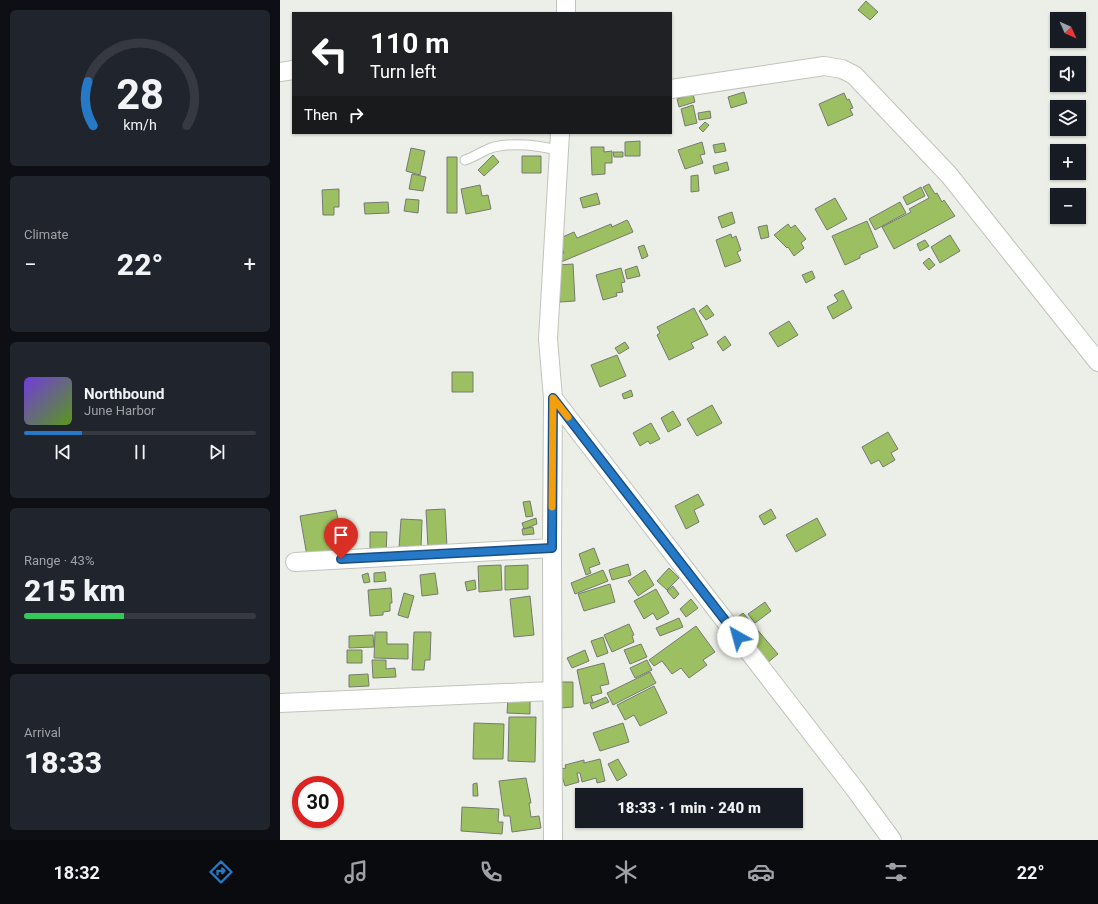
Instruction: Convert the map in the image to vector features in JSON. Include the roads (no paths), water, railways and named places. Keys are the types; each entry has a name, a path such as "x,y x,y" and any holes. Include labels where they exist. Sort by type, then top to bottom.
{"street":[{"path":"566,0 566,12"},
{"path":"672,89 824,66 842,69 854,75 949,175 1098,362"},
{"path":"280,72 292,70"},
{"path":"553,840 553,398 548,339 559,141"},
{"path":"553,398 854,788 892,840"},
{"path":"295,562 552,548"},
{"path":"280,703 552,691"}],"lane":[{"path":"465,160 492,148 506,145 559,141"}]}
